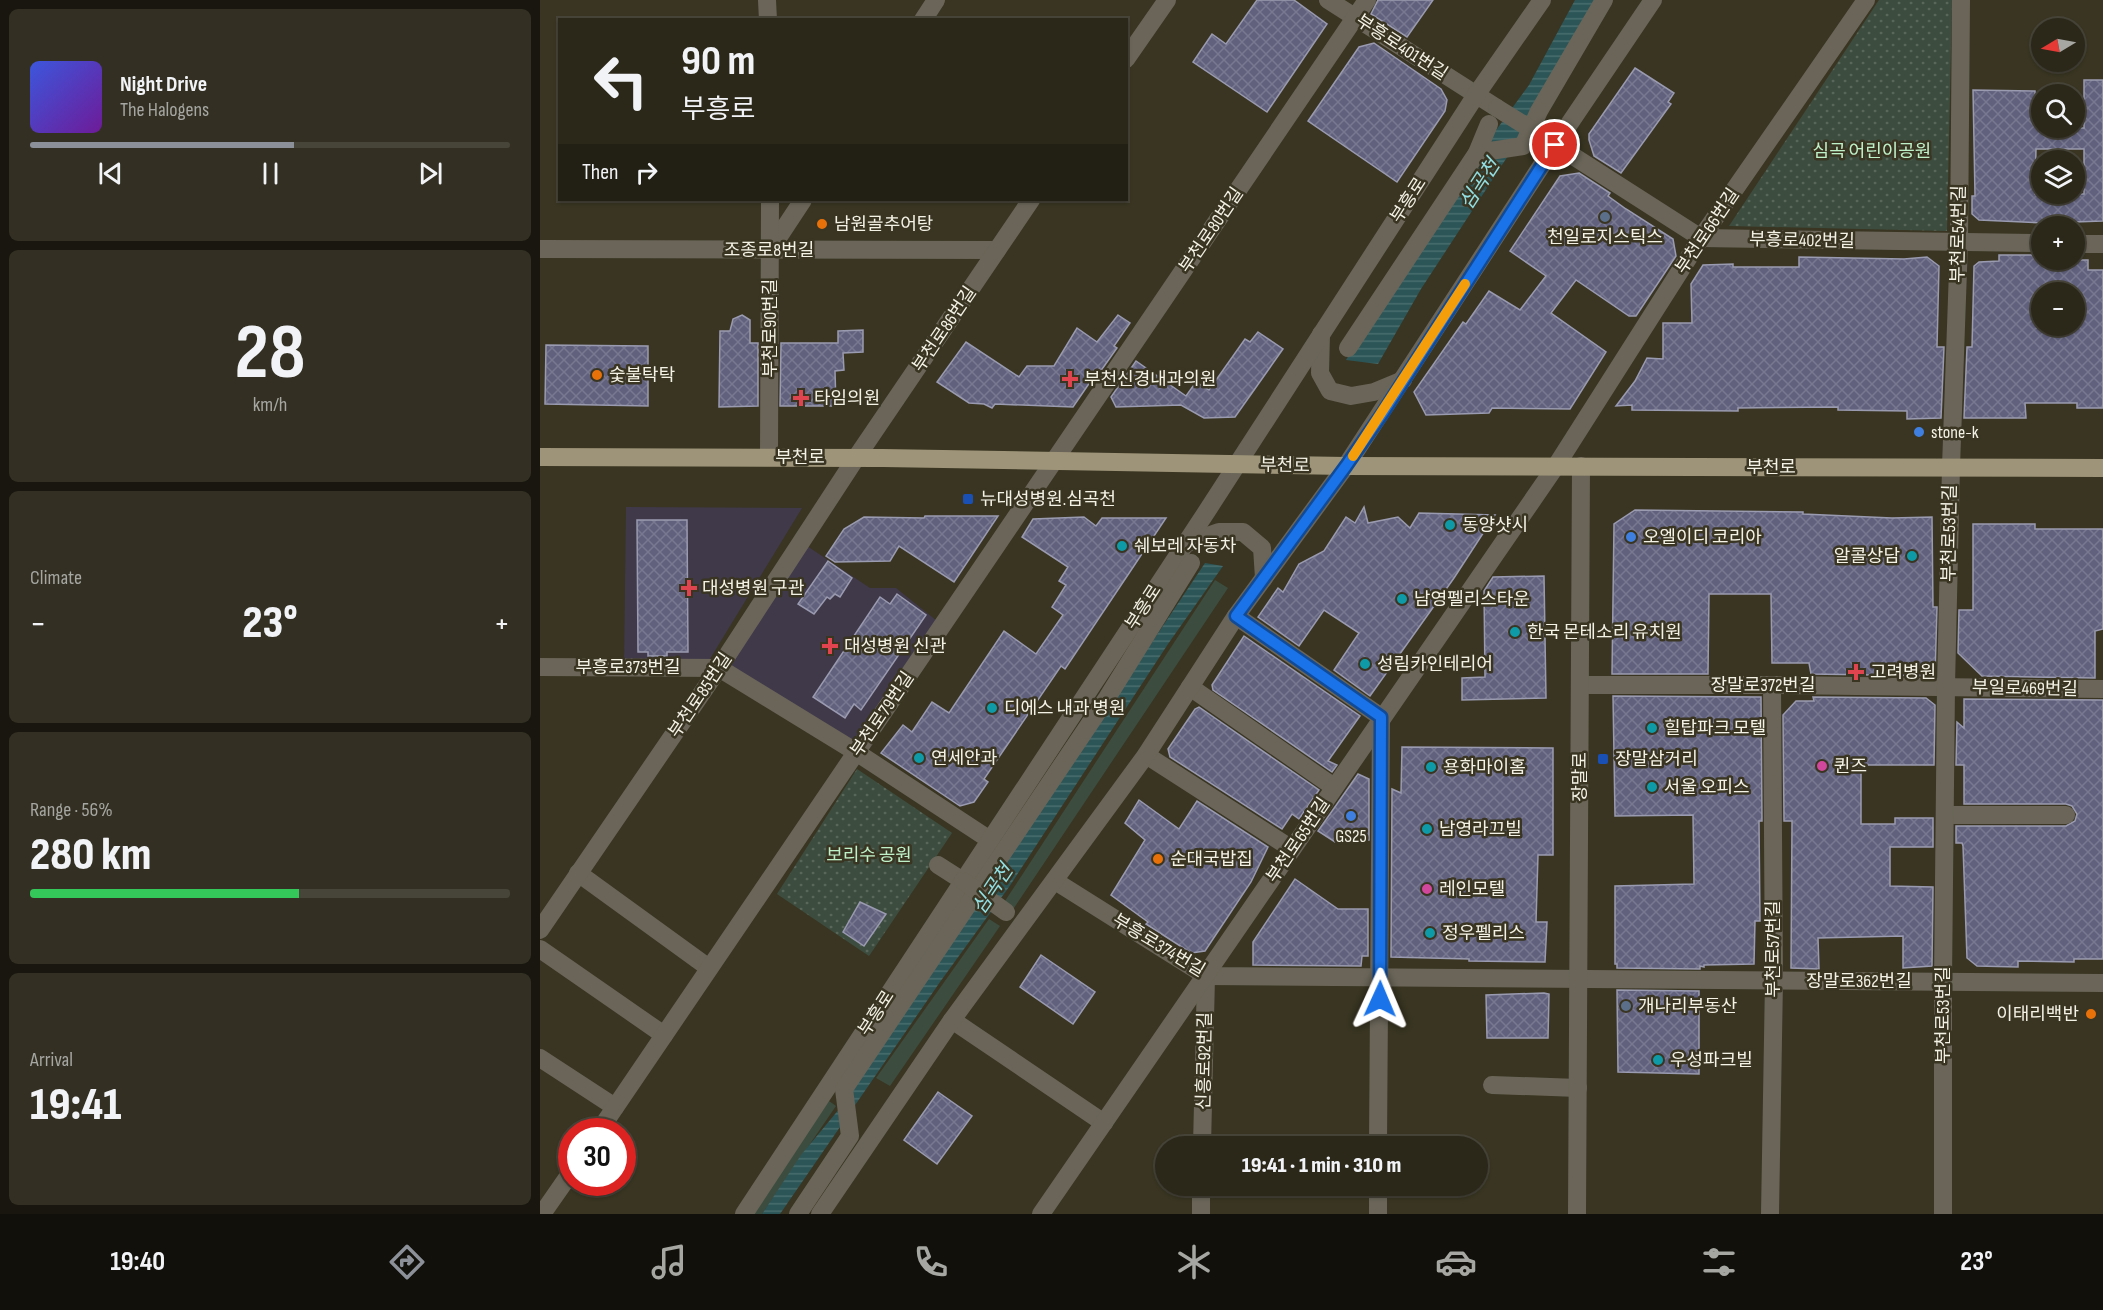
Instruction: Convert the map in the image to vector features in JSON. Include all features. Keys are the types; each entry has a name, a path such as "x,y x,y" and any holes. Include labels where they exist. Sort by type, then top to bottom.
{"main road":[{"name":"부천로","path":"540,457 769,457 1346,466 2103,468"}],"street":[{"path":"767,0 768,18"},
{"path":"924,18 936,0"},
{"path":"1128,57 1167,0"},
{"name":"부흥로401번길","path":"1328,0 1555,145"},
{"name":"부천로80번길","path":"1054,461 1367,0"},
{"name":"부흥로","path":"744,1214 966,884 990,840 1476,95 1542,0"},
{"path":"1477,153 1523,146 1539,111 1604,0"},
{"path":"820,1214 952,1020 1146,755 1236,616 1346,466 1555,145 1653,0"},
{"name":"부천로66번길","path":"1556,466 1701,238 1866,0"},
{"name":"부천로54번길","path":"1951,467 1959,242 1961,0"},
{"path":"1348,348 1477,153 1489,124"},
{"path":"1555,145 1701,238"},
{"name":"부천로90번길","path":"769,457 770,201"},
{"path":"770,250 802,201"},
{"name":"부천로86번길","path":"856,458 1030,201"},
{"name":"부흥로402번길","path":"1701,238 2031,243"},
{"path":"2085,243 2103,244"},
{"name":"조종로8번길","path":"540,249 997,250"},
{"path":"1321,333 1320,373 1330,391 1351,396 1374,392 1403,380"},
{"name":"부천로85번길","path":"540,930 719,668 856,458"},
{"name":"부천로79번길","path":"607,1118 1054,461"},
{"name":"부천로65번길","path":"1041,1214 1206,976 1381,717 1556,466"},
{"name":"장말로","path":"1577,1214 1581,466"},
{"name":"부천로53번길","path":"1943,1214 1946,686 1951,467"},
{"path":"1185,543 1219,532 1243,532 1262,548 1264,578"},
{"path":"798,1214 850,1136 844,1089 1107,698 1191,563"},
{"path":"1236,616 1381,717 1378,1136"},
{"name":"부흥로373번길","path":"540,667 719,668"},
{"path":"719,668 856,752 990,840"},
{"name":"장말로372번길","path":"1580,685 1946,686"},
{"name":"부천로57번길","path":"1770,1214 1774,980 1772,685"},
{"name":"부일로469번길","path":"1946,686 2103,689"},
{"path":"1190,687 1334,787"},
{"path":"1146,755 1292,849"},
{"path":"1945,815 2066,815"},
{"path":"938,865 1023,924"},
{"path":"578,873 709,968"},
{"name":"부흥로374번길","path":"1055,881 1206,976 1578,979"},
{"path":"860,1065 879,1023 966,884"},
{"path":"540,950 664,1035"},
{"name":"신흥로92번길","path":"1202,1136 1206,976"},
{"name":"장말로362번길","path":"1578,979 2103,982"},
{"path":"952,1020 1104,1123"},
{"path":"540,1058 615,1107"},
{"path":"1492,1085 1578,1088"},
{"path":"542,1214 558,1191"},
{"path":"1201,1214 1202,1196"},
{"path":"1378,1196 1378,1214"}],"shaded area":[{"name":"대성병원 구관","path":"626,507 802,508 705,667 624,667"},
{"name":"대성병원 신관","path":"801,542 870,588 896,588 942,625 856,752 719,668"}],"green space":[{"name":"심곡 어린이공원","path":"1879,0 1952,0 1947,231 1729,226"},
{"path":"1215,580 1228,588 1014,908 1005,901"},
{"name":"보리수 공원","path":"857,769 952,833 869,956 777,894"},
{"path":"989,919 1000,926 890,1086 876,1078"},
{"path":"829,1101 836,1106 762,1214 745,1214"}],"water":[{"name":"심곡천","path":"1575,0 1597,0 1536,113 1421,289 1378,364 1346,360 1385,294 1475,159 1529,85"},
{"name":"심곡천","path":"1205,563 1223,566 1168,644 1009,887 940,982 780,1214 762,1214 801,1155 840,1108"}],"building":[{"path":"1257,0 1294,0 1327,24 1267,112 1193,62 1212,34 1226,44"},
{"path":"1378,0 1433,0 1407,37 1371,14"},
{"path":"1374,43 1441,89 1447,100 1445,111 1397,182 1308,121 1359,47"},
{"path":"1635,68 1674,93 1668,102 1671,104 1621,173 1594,156 1589,134"},
{"path":"2084,80 2103,80 2103,221 2085,222 2085,216 2031,216 2031,222 1979,220 1972,214 1972,196 1975,196 1973,90 2031,91 2031,138 2085,138"},
{"path":"1579,173 1610,193 1608,196 1626,209 1673,239 1676,256 1636,316 1629,316 1576,280 1551,313 1606,352 1570,409 1492,408 1489,413 1426,415 1414,392 1463,322 1466,324 1489,291 1520,310 1546,276 1510,251 1560,176"},
{"path":"1999,255 2031,255 2031,270 2085,270 2085,260 2088,260 2088,270 2103,270 2103,408 2077,408 2077,403 2025,403 2026,418 1964,418 1967,347 1972,347 1974,266 1979,262 1999,261"},
{"path":"1799,257 1904,259 1927,257 1939,266 1937,347 1944,347 1941,418 1907,419 1907,411 1838,410 1838,407 1738,408 1738,411 1632,410 1632,405 1616,406 1635,381 1647,358 1663,359 1663,323 1692,323 1691,284 1703,265 1799,267"},
{"path":"742,315 750,320 750,343 758,343 758,406 719,407 720,331 730,331 733,319"},
{"path":"1118,315 1130,323 1114,346 1117,348 1100,372 1099,369 1073,407 995,404 992,408 984,404 969,403 937,382 966,342 1019,377 1027,366 1054,366 1077,328 1097,342"},
{"path":"863,330 863,352 843,353 844,370 835,371 836,406 780,406 781,343 838,343 838,331"},
{"path":"1258,332 1283,349 1235,417 1204,418 1181,405 1116,407 1111,397 1136,361 1186,396 1196,382 1209,390 1245,339 1250,342"},
{"name":"숯불탁탁","path":"546,345 648,346 648,406 545,404"},
{"path":"1364,507 1368,523 1398,517 1410,528 1419,513 1495,515 1454,578 1370,696 1334,670 1359,633 1324,610 1299,646 1258,617 1278,588 1283,592 1299,564 1324,551 1346,517 1355,523"},
{"path":"1635,510 1803,512 1803,514 1892,518 1932,517 1933,607 1937,607 1935,676 1811,674 1809,663 1772,663 1771,594 1709,594 1708,674 1612,674 1614,524"},
{"path":"925,516 998,516 954,582 899,546 890,561 835,562 826,556 844,529 864,517 924,518"},
{"path":"1084,517 1096,526 1102,518 1166,518 1065,669 1061,666 984,779 988,782 974,802 960,806 881,753 903,725 912,732 932,702 949,713 1004,631 1036,654 1063,615 1052,607 1066,585 1059,581 1068,567 1022,537 1033,519"},
{"path":"637,520 687,520 688,652 667,652 667,656 648,656 648,652 638,652"},
{"path":"1973,524 2035,524 2035,529 2103,529 2103,629 2095,631 2095,678 1982,676 1958,653 1959,610 1973,610"},
{"path":"828,561 852,578 840,597 835,594 830,599 827,597 814,614 798,604"},
{"name":"한국 몬테소리 유치원","path":"1544,576 1546,698 1462,700 1462,678 1485,677 1484,591 1493,577"},
{"path":"897,594 926,615 861,710 854,704 845,718 813,697 880,597 890,604"},
{"path":"1244,636 1360,716 1328,761 1337,765 1332,772 1213,690 1212,685"},
{"path":"1613,696 1761,697 1760,921 1755,921 1754,964 1704,965 1704,967 1700,966 1700,969 1617,968 1615,964 1615,886 1694,884 1693,815 1615,816"},
{"path":"1813,697 1926,698 1935,705 1934,765 1861,765 1861,824 1895,824 1895,818 1933,818 1933,847 1890,847 1890,886 1933,887 1932,966 1903,968 1903,936 1818,938 1819,969 1791,968 1792,821 1784,821 1783,715 1796,701 1814,701"},
{"path":"1964,699 2103,700 2103,959 2074,959 2074,962 2018,961 2018,967 1977,966 1967,958 1963,846 1962,843 1956,843 1956,826 2066,826 2075,821 2077,814 2072,806 2066,804 1964,804 1964,765 1956,765 1957,722 1964,728"},
{"path":"1199,707 1319,790 1299,819 1292,814 1282,829 1170,757 1168,749 1195,709"},
{"path":"1402,747 1553,748 1553,855 1538,855 1536,922 1547,922 1545,962 1391,957 1392,789 1401,793"},
{"path":"1358,774 1369,779 1369,840 1335,842 1318,831"},
{"path":"1139,800 1179,829 1197,801 1268,847 1251,882 1205,951 1191,953 1146,924 1148,922 1111,895 1145,840 1125,823"},
{"path":"1295,879 1338,909 1368,909 1368,956 1362,956 1361,966 1253,965 1253,942"},
{"path":"860,902 886,914 864,946 843,932"},
{"path":"1041,955 1095,992 1073,1024 1020,987"},
{"path":"1617,990 1699,991 1699,1074 1618,1072"},
{"path":"1549,994 1548,1038 1487,1038 1486,995"},
{"path":"938,1092 972,1116 937,1164 904,1140"}],"slow traffic":[{"path":"1353,456 1465,284"}],"place":[{"name":"천일로지스틱스","path":"1605,217"},
{"name":"남원골추어탕","path":"822,224"},
{"name":"숯불탁탁","path":"597,375"},
{"name":"부천신경내과의원","path":"1070,379"},
{"name":"타임의원","path":"801,398"},
{"name":"stone-k","path":"1919,432"},
{"name":"뉴대성병원.심곡천","path":"968,499"},
{"name":"동양샷시","path":"1450,525"},
{"name":"오엘이디 코리아","path":"1631,537"},
{"name":"쉐보레 자동차","path":"1122,546"},
{"name":"알콜상담","path":"1912,556"},
{"name":"대성병원 구관","path":"689,588"},
{"name":"남영펠리스타운","path":"1402,599"},
{"name":"한국 몬테소리 유치원","path":"1515,632"},
{"name":"대성병원 신관","path":"830,646"},
{"name":"성림카인테리어","path":"1365,664"},
{"name":"고려병원","path":"1856,672"},
{"name":"디에스 내과 병원","path":"992,708"},
{"name":"힐탑파크 모텔","path":"1652,728"},
{"name":"연세안과","path":"919,758"},
{"name":"장말삼거리","path":"1603,759"},
{"name":"퀸즈","path":"1822,766"},
{"name":"용화마이홈","path":"1431,767"},
{"name":"서울 오피스","path":"1652,787"},
{"name":"GS25","path":"1351,816"},
{"name":"남영라끄빌","path":"1427,829"},
{"name":"순대국밥집","path":"1158,859"},
{"name":"레인모텔","path":"1427,889"},
{"name":"정우펠리스","path":"1430,933"},
{"name":"개나리부동산","path":"1626,1006"},
{"name":"이태리백반","path":"2091,1014"},
{"name":"우성파크빌","path":"1658,1060"}],"route":[{"path":"1380,999 1381,717 1236,616 1382,414 1555,145"}]}
